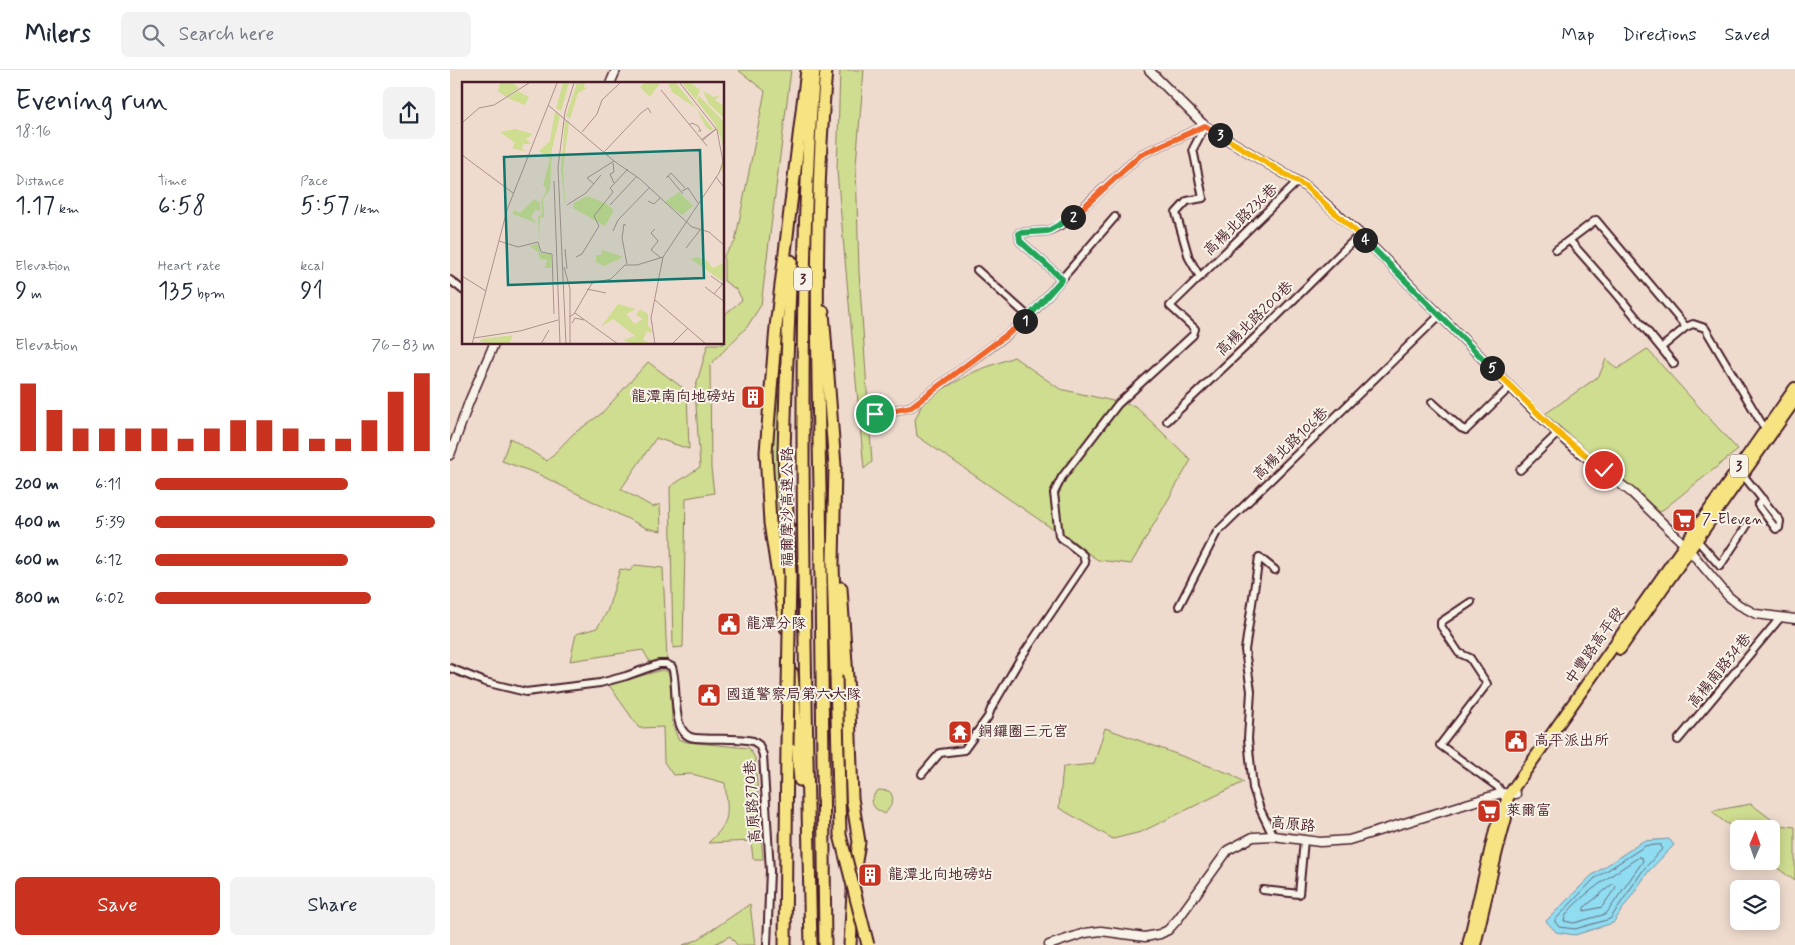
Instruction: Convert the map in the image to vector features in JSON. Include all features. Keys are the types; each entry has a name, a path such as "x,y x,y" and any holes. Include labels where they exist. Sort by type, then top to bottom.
{"highway":[{"path":"807,70 775,336 768,410 766,462 770,522 794,684 802,801 809,836"},
{"name":"福爾摩沙高速公路","path":"810,945 802,569 803,274 809,130 814,70"},
{"name":"福爾摩沙高速公路","path":"825,945 823,651 817,356 820,150 826,70"},
{"path":"784,945 790,576 784,452 792,204"},
{"path":"818,246 835,466 833,563 840,835 868,945"},
{"path":"835,519 849,708 852,785 860,842 850,945"}],"main road":[{"name":"中豐路高平段","path":"1687,549 1697,540 1743,475 1795,388"},
{"name":"中豐路高平段","path":"1468,945 1494,830 1509,795 1687,549 1769,431 1795,400"},
{"name":"中豐路高平段","path":"1475,945 1509,795"}],"street":[{"path":"611,82 616,70"},
{"path":"1149,70 1205,126 1298,181 1360,234 1510,387 1558,433 1632,493 1687,549 1717,585 1739,605 1756,614 1795,619"},
{"path":"1200,277 1189,258 1176,213 1187,201 1203,198 1194,149 1205,126"},
{"path":"1062,279 1020,241 1019,233 1048,231 1067,222 1140,155 1205,126"},
{"name":"高楊北路236巷","path":"922,774 940,753 964,750 988,717 1020,659 1085,563 1083,555 1059,536 1054,492 1062,477 1118,404 1193,335 1195,329 1170,306 1298,181"},
{"path":"875,414 911,407 1029,317 1115,217"},
{"path":"1556,250 1596,220 1689,326 1705,328 1769,431"},
{"name":"高楊北路200巷","path":"1167,421 1360,234"},
{"path":"1570,240 1662,347 1665,356 1674,364"},
{"path":"977,270 1029,317"},
{"path":"450,280 462,289"},
{"name":"高楊北路106巷","path":"1180,606 1217,532 1440,315"},
{"path":"1662,347 1689,326"},
{"path":"450,455 469,402 494,345"},
{"path":"1432,402 1460,428 1466,430 1510,387"},
{"path":"1520,470 1558,433"},
{"path":"1743,475 1762,499"},
{"path":"1697,540 1720,566 1746,526"},
{"path":"1273,836 1260,809 1253,788 1248,739 1251,691 1245,650 1259,556 1275,570"},
{"path":"1471,602 1441,622 1441,626 1459,653 1470,658 1487,684 1440,745 1509,795"},
{"name":"高楊南路34巷","path":"1678,740 1780,618"},
{"name":"高原路370巷","path":"450,668 485,682 526,692 600,683 658,664 666,664 672,667 676,678 678,723 681,730 694,738 753,741 759,746 763,755 770,871 767,945"},
{"name":"高原路","path":"1048,945 1085,933 1101,931 1145,938 1168,930 1228,850 1253,838 1273,836 1333,842 1355,839 1509,795"},
{"path":"1263,890 1299,894 1304,840"}],"green space":[{"path":"738,70 791,70 761,305 747,327 710,365 711,468 714,493 686,498 683,647 673,648 670,487 700,467 695,389 708,345 725,345 725,314 742,300 737,290 725,282 725,254 735,242 765,91"},
{"path":"840,70 864,70 856,164 859,272 872,462 864,469 837,171"},
{"path":"783,298 777,459 779,550 770,473"},
{"path":"1647,349 1738,450 1660,512 1545,414 1599,376 1606,359 1617,369"},
{"path":"1014,357 1060,389 1135,406 1191,460 1131,564 1098,560 917,436 915,420 924,399 976,371"},
{"path":"648,362 687,391 689,449 656,438 621,489 653,507 660,504 661,531 646,528 538,474 502,461 510,438 547,461 573,434 601,414"},
{"path":"635,565 663,568 667,660 650,662 643,650 570,661 576,634 597,628 607,612 620,569 630,571"},
{"path":"662,670 667,671 670,676 672,722 678,739 687,742 749,748 755,758 763,859 753,859 751,841 708,843 721,829 727,816 725,783 692,774 673,775 664,762 663,727 639,728 609,685"},
{"path":"1105,728 1231,774 1244,782 1141,832 1113,839 1059,808 1063,767 1094,764"},
{"path":"879,790 889,791 893,800 885,814 876,809 871,802 875,793"},
{"path":"1751,804 1772,820 1730,820 1730,825 1712,811"},
{"path":"1780,825 1795,827 1795,881 1780,870"},
{"path":"750,904 755,945 737,945 730,936 713,945 683,945 697,940"}],"water":[{"path":"1669,839 1674,845 1648,872 1613,923 1575,935 1556,932 1546,921 1591,876 1643,841"}],"place":[{"name":"龍潭南向地磅站","path":"753,397"},
{"name":"7-Eleven","path":"1684,520"},
{"name":"龍潭分隊","path":"729,624"},
{"name":"國道警察局第六大隊","path":"709,695"},
{"name":"銅鑼圈三元宮","path":"960,732"},
{"name":"高平派出所","path":"1516,741"},
{"name":"萊爾富","path":"1489,811"},
{"name":"龍潭北向地磅站","path":"870,875"}],"route":[{"path":"875,414 911,407 1029,317 1062,279 1020,241 1019,233 1035,230 1048,231 1067,222 1140,155 1205,126 1289,174 1305,186 1380,253 1534,411 1573,447 1604,470"}]}
